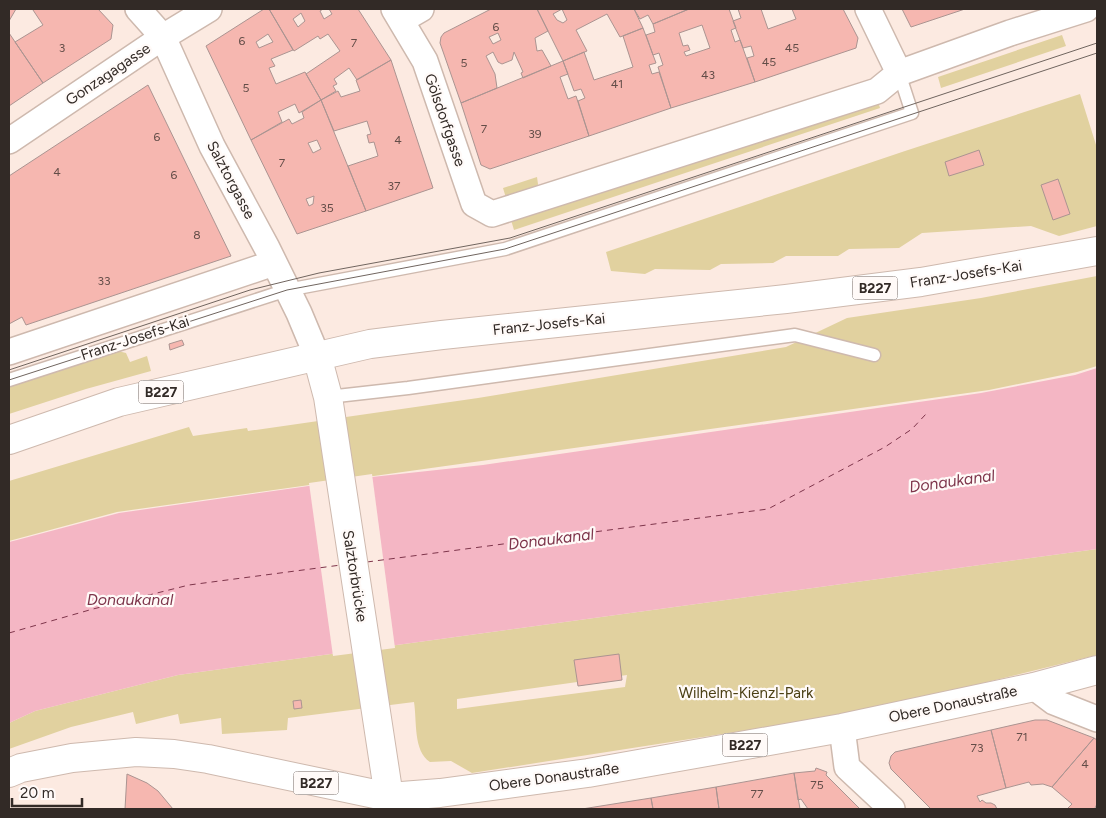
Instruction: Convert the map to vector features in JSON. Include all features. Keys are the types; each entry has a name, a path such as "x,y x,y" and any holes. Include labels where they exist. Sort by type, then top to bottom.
{"main road":[{"name":"Franz-Josefs-Kai","path":"9,440 119,402 370,344 652,314 921,282 1097,251"},
{"name":"Salztorbrücke","path":"317,356 329,406 376,715 393,803"},
{"name":"Obere Donaustraße","path":"9,773 21,768 72,758 136,752 174,754 208,759 393,803 440,793 588,773 842,728 1034,687 1097,670"}],"street":[{"name":"Salztorgasse","path":"138,9 162,37 212,146 300,313 317,356"},
{"name":"Gonzagagasse","path":"9,140 162,37 209,9"},
{"path":"868,9 899,73 1010,33 1086,9"},
{"name":"Gölsdorfgasse","path":"406,13 425,61 474,204 492,214 877,92 899,73"},
{"name":"Franz-Josefs-Kai","path":"9,352 274,263"},
{"path":"1034,687 1054,702 1097,718"},
{"path":"842,728 847,767 892,809"}],"lane":[{"name":"Franz-Josefs-Kai","path":"9,380 287,290 505,249 912,113 899,73"},
{"path":"329,406 408,388 795,335 874,355"}],"green space":[{"path":"1062,35 1066,46 941,88 938,77"},
{"path":"1080,94 1097,148 1097,226 1059,236 1031,226 922,233 899,248 849,249 838,256 786,256 773,263 721,264 710,270 655,269 645,274 611,271 606,252"},
{"path":"877,98 880,108 514,230 511,220"},
{"path":"537,177 537,188 506,198 503,188"},
{"path":"1097,276 1097,366 1077,372 989,390 117,512 9,541 9,481 189,427 193,436 247,428 248,431 478,398 786,347 847,318 981,298"},
{"path":"118,351 126,353 130,362 147,356 151,371 86,389 9,414 9,387"},
{"name":"Wilhelm-Kienzl-Park","path":"1097,549 1097,655 975,685 819,719 472,773 451,761 430,762 425,757 418,743 414,702 288,718 287,730 222,734 221,718 180,724 178,714 136,724 133,712 71,727 9,749 9,723 35,711 178,675","holes":["627,675 625,687 457,709 457,699"]}],"water":[{"name":"Donaukanal","path":"1097,368 1097,549 178,675 35,711 9,723 9,542 119,513 372,477 483,465 981,393 1075,375"}],"pier":[{"path":"372,474 395,648 333,656 309,483"}],"building":[{"path":"9,9 16,9 9,21"},
{"path":"34,9 98,9 113,25 111,39 43,83 15,42 43,25"},
{"path":"264,9 269,9 293,50 271,59 275,66 269,68 276,84 305,72 321,100 299,113 295,104 278,112 282,122 251,140 206,46","holes":["268,34 273,42 259,48 256,42"]},
{"path":"269,9 323,9 320,11 324,19 332,14 329,9 358,9 391,60 357,80 349,68 334,79 337,84 333,86 336,91 321,100 306,74 340,51 328,34 320,39 318,36 294,51","holes":["301,13 305,21 298,27 293,19"]},
{"path":"491,9 537,9 548,31 535,38 537,51 542,50 551,66 523,78 521,73 523,72 514,52 512,60 502,64 498,62 493,52 486,56 495,74 497,88 461,103 440,43 444,33","holes":["498,33 501,40 493,44 489,37"]},
{"path":"537,9 562,9 634,9 643,28 620,37 607,14 576,30 587,51 563,61","holes":["562,9 567,20 563,23 557,20 553,14"]},
{"path":"634,9 689,9 653,24 648,15 640,19"},
{"path":"689,9 729,9 736,28 731,30 735,42 740,40 755,82 671,108 658,67 663,65 659,53 653,55 646,35 655,32 653,24","holes":["702,25 710,48 686,56 684,52 690,50 688,45 683,46 679,33"]},
{"path":"738,9 761,9 768,29 796,19 792,9 843,9 858,38 856,48 755,82 747,58 754,56 751,46 743,48 733,21 741,18"},
{"path":"902,9 965,9 911,27"},
{"path":"643,28 656,63 649,65 652,74 659,72 671,108 589,136 578,101 585,98 581,89 574,91 563,61 584,52 594,80 633,67 623,36"},
{"path":"9,33 43,83 9,106"},
{"path":"391,60 433,188 366,211 348,166 378,156 374,142 369,143 367,135 371,134 367,121 334,131 321,100 338,91 341,97 360,91 356,80"},
{"path":"563,61 568,74 560,77 568,99 576,96 589,136 490,169 481,165 461,103"},
{"path":"148,85 231,256 26,325 22,317 9,324 9,176"},
{"path":"321,100 366,211 297,234 251,140 289,119 292,124 304,118 302,112","holes":["317,140 321,149 313,153 308,143","314,196 313,204 309,206 306,199"]},
{"path":"979,150 984,165 949,176 945,162"},
{"path":"1058,179 1070,214 1053,220 1041,185"},
{"path":"182,340 184,345 170,350 169,344"},
{"path":"619,654 622,680 578,686 574,660"},
{"path":"301,700 302,708 294,709 293,701"},
{"path":"1035,720 1047,720 1094,738 1052,787 1043,784 1031,785 1029,782 1006,788 991,730"},
{"path":"991,730 1006,788 977,796 980,802 982,800 986,803 991,803 997,809 931,809 891,769 889,763 891,756 895,752"},
{"path":"1094,738 1097,740 1097,804 1095,808 1097,809 1067,809 1072,804 1052,787"},
{"path":"816,768 827,772 826,775 860,809 808,809 801,799 798,800 794,773 815,771"},
{"path":"794,773 800,809 719,809 716,787"},
{"path":"127,774 147,783 158,791 173,809 125,809"},
{"path":"716,787 719,809 653,809 651,798"},
{"path":"651,798 653,809 582,809"}],"ferry route":[{"path":"367,562 768,509 885,447 912,429 926,414"},
{"path":"9,633 93,609 189,585 341,565"}],"tram line":[{"path":"9,370 250,290 319,273 510,238 1097,43"},
{"path":"9,380 287,290 505,249 1097,53"}]}
